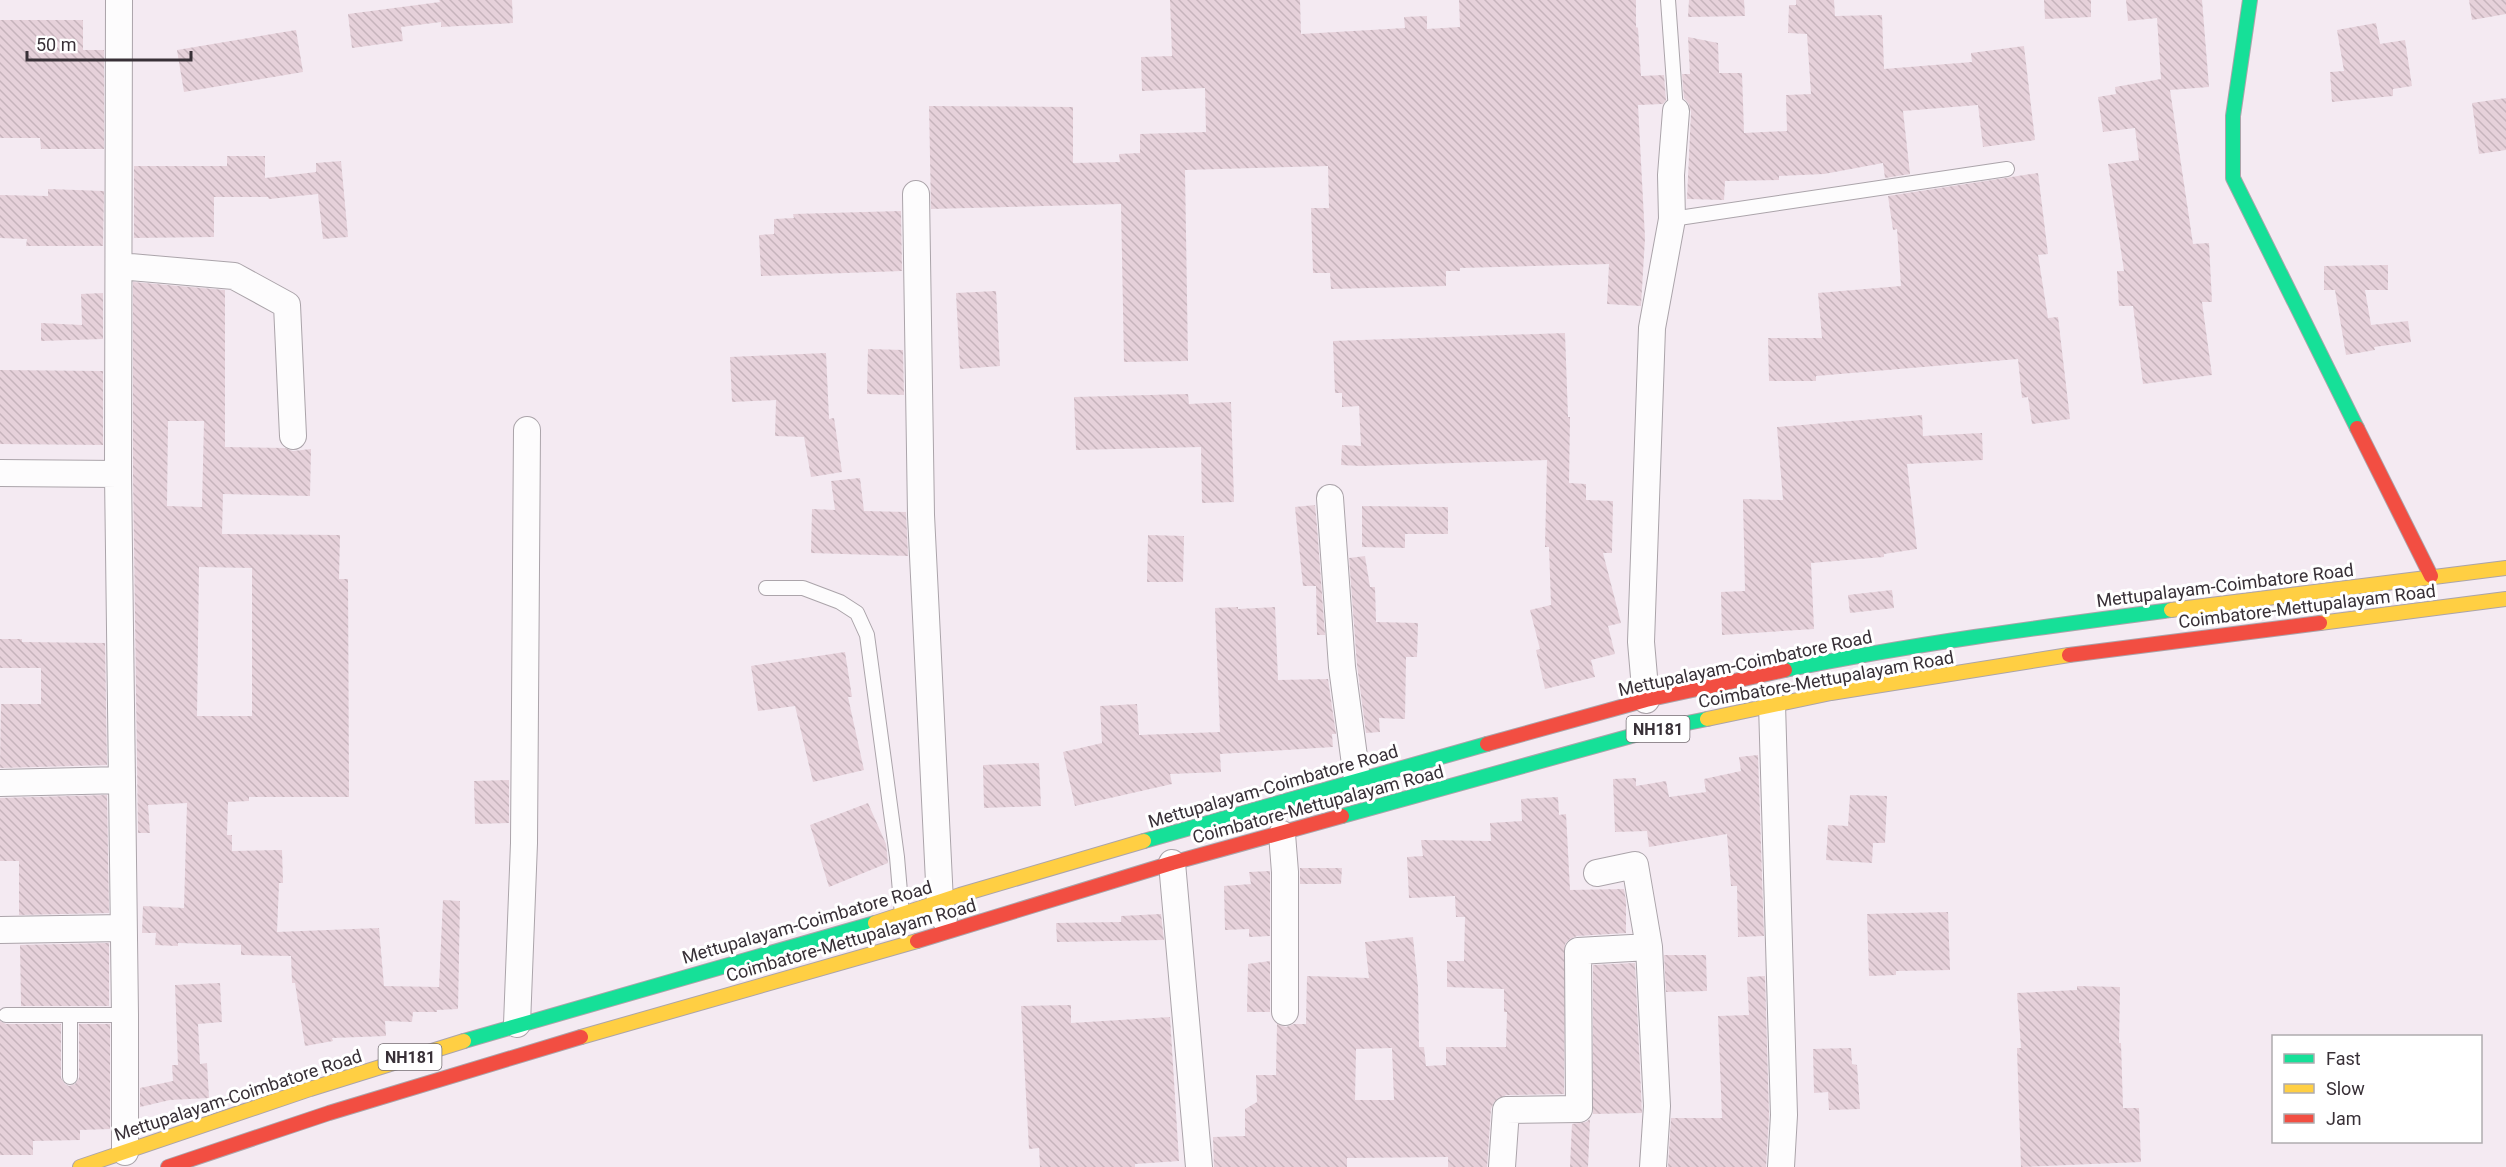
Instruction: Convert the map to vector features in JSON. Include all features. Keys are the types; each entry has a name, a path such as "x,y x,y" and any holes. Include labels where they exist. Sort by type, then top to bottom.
{"main road":[{"path":"2250,0 2232,116 2232,178 2431,576"},
{"name":"Mettupalayam-Coimbatore Road","path":"80,1167 309,1089 517,1024 903,915 940,902 1357,779 1649,715 1834,660 2037,628 2506,568"},
{"name":"Coimbatore-Mettupalayam Road","path":"168,1167 329,1113 527,1052 948,932 1172,863 1282,834 1649,715 1772,704 2059,656 2506,599"}],"street":[{"path":"101,0 119,9 118,474 125,1015 124,1152"},
{"path":"1649,715 1641,642 1652,328 1672,219 1671,175 1676,111"},
{"path":"915,194 921,515 940,902 948,932"},
{"path":"119,266 234,276 287,305 293,436"},
{"path":"517,1024 524,843 527,430"},
{"path":"0,473 118,474"},
{"path":"1330,498 1342,667 1357,779"},
{"path":"1772,704 1784,1115 1781,1167"},
{"path":"0,783 122,780"},
{"path":"1282,834 1285,872 1285,1012"},
{"path":"1172,863 1199,1167"},
{"path":"1597,873 1635,865 1649,947 1657,1106 1653,1167"},
{"path":"0,930 123,928"},
{"path":"1502,1167 1506,1110 1579,1109 1578,951 1649,947"}],"lane":[{"path":"1668,0 1676,111"},
{"path":"1672,219 2007,169"},
{"path":"766,588 803,588 840,602 857,613 867,635 903,915"},
{"path":"6,1015 125,1015"},
{"path":"69,1015 70,1077"}],"building":[{"path":"439,0 512,0 513,23 441,27 441,22 401,27 403,41 352,48 348,14 440,2"},
{"path":"1170,0 1300,0 1301,34 1405,28 1404,17 1427,16 1427,29 1460,27 1459,0 1636,0 1641,76 1664,75 1666,100 1663,104 1638,105 1645,238 1641,306 1607,304 1609,264 1460,268 1460,271 1446,271 1446,286 1331,289 1330,273 1313,273 1311,208 1329,208 1328,166 1185,170 1188,361 1124,362 1121,204 931,209 929,106 1073,107 1073,163 1120,162 1119,154 1140,153 1140,134 1206,132 1205,88 1142,91 1141,57 1172,56"},
{"path":"1689,0 1744,0 1745,16 1688,17"},
{"path":"1796,0 1834,0 1835,16 1882,15 1884,69 1972,62 1971,53 2024,46 2035,140 1983,147 1978,105 1903,111 1910,174 1885,178 1883,163 1824,174 1779,176 1779,180 1725,181 1724,200 1687,199 1691,112 1684,98 1682,74 1690,74 1688,37 1718,43 1719,73 1742,73 1744,133 1787,131 1786,95 1811,94 1807,34 1788,33 1789,5 1796,5"},
{"path":"2044,0 2091,0 2091,17 2045,19"},
{"path":"2126,0 2202,0 2209,87 2170,90 2193,244 2209,243 2212,302 2202,302 2212,375 2143,384 2133,306 2119,306 2117,271 2124,271 2108,164 2139,160 2135,128 2103,132 2098,97 2116,94 2115,87 2161,79 2157,18 2128,21"},
{"path":"2469,0 2506,0 2506,14 2472,20"},
{"path":"0,20 83,20 83,50 104,50 104,149 41,149 40,138 0,138"},
{"path":"2376,23 2380,44 2405,40 2412,86 2393,89 2393,96 2332,102 2330,72 2344,71 2337,30"},
{"path":"296,30 303,72 184,92 177,50"},
{"path":"2506,98 2506,150 2479,154 2472,103"},
{"path":"227,156 265,156 265,178 316,172 316,163 341,161 348,237 323,239 318,194 269,199 268,197 214,197 214,237 134,238 134,166 227,166"},
{"path":"2038,173 2048,254 2038,255 2048,318 2058,317 2070,419 2032,424 2028,397 2022,398 2018,359 1816,376 1816,381 1769,381 1768,338 1822,338 1818,293 1901,286 1897,229 1893,230 1888,196"},
{"path":"48,189 104,191 103,246 26,246 27,239 0,238 0,195 48,196"},
{"path":"901,211 902,271 761,276 759,235 774,234 774,219 794,218 793,214"},
{"path":"2388,265 2388,290 2365,290 2371,325 2408,321 2411,342 2374,347 2375,350 2346,355 2335,290 2324,290 2324,266"},
{"path":"133,282 225,290 225,447 285,448 293,451 311,449 310,496 223,494 222,534 340,535 339,579 348,579 349,797 249,797 249,801 228,802 227,835 232,835 232,851 282,850 283,883 279,883 277,932 379,928 384,986 439,987 443,900 460,901 458,1009 413,1012 412,1022 385,1021 386,1036 332,1038 333,1041 305,1046 295,983 292,983 291,956 241,955 241,945 178,943 178,946 155,945 156,933 142,933 143,906 184,908 187,803 148,805 150,833 138,833","holes":["168,421 204,421 202,507 167,506","199,567 252,568 252,716 197,716"]},
{"path":"996,291 1000,366 960,369 956,293"},
{"path":"103,293 103,339 41,341 41,323 82,325 81,294"},
{"path":"1565,333 1568,417 1570,417 1569,483 1586,484 1586,500 1613,501 1612,553 1603,553 1621,623 1608,626 1615,654 1591,660 1595,677 1545,689 1536,650 1540,649 1530,610 1551,605 1549,547 1545,547 1547,460 1341,465 1342,445 1361,446 1359,406 1342,407 1342,393 1335,393 1333,341"},
{"path":"868,349 903,350 904,395 867,394"},
{"path":"826,353 829,419 834,418 842,472 811,477 804,437 775,436 776,400 732,402 730,357"},
{"path":"0,370 103,371 103,445 0,444"},
{"path":"1188,394 1189,404 1231,402 1234,502 1202,503 1201,447 1076,450 1074,397"},
{"path":"1922,415 1923,436 1982,433 1983,460 1907,464 1917,549 1884,554 1884,557 1811,563 1814,629 1722,635 1721,592 1745,591 1743,499 1783,500 1777,427"},
{"path":"860,478 864,511 906,512 908,556 811,553 812,509 835,510 831,481"},
{"path":"1315,505 1325,635 1317,635 1316,586 1303,586 1295,507"},
{"path":"1362,506 1448,507 1448,534 1405,534 1405,548 1362,547"},
{"path":"1148,535 1184,536 1183,582 1147,582"},
{"path":"1365,556 1370,587 1375,587 1376,622 1418,623 1417,657 1406,657 1405,719 1379,718 1380,732 1366,733 1357,665 1349,558"},
{"path":"1892,590 1894,608 1850,613 1848,595"},
{"path":"1238,607 1238,609 1275,607 1278,680 1328,679 1336,734 1332,734 1333,747 1220,754 1221,772 1170,774 1172,784 1075,806 1063,752 1102,743 1100,706 1137,704 1139,735 1220,732 1215,608"},
{"path":"0,639 22,639 22,642 105,643 107,765 0,768 1,704 41,704 41,668 0,668"},
{"path":"845,652 852,697 848,697 864,770 813,782 795,706 758,711 751,666"},
{"path":"1758,755 1764,936 1738,937 1737,886 1731,886 1727,834 1649,847 1647,831 1615,832 1613,779 1636,778 1636,786 1666,781 1669,797 1706,792 1704,779 1741,771 1739,757"},
{"path":"1039,763 1041,806 984,808 983,765"},
{"path":"509,780 509,823 475,824 474,781"},
{"path":"107,795 109,913 19,915 19,861 0,861 0,798"},
{"path":"1850,795 1887,796 1885,843 1873,843 1872,863 1826,860 1828,825 1848,826"},
{"path":"1558,797 1559,815 1566,814 1570,890 1624,889 1626,901 1626,933 1577,936 1565,944 1564,1094 1506,1095 1494,1102 1491,1109 1487,1167 1448,1167 1448,1157 1347,1158 1347,1167 1214,1167 1213,1137 1245,1136 1245,1109 1257,1102 1256,1075 1276,1075 1277,1024 1286,1027 1306,1024 1307,976 1369,978 1365,942 1413,937 1418,987 1419,1047 1424,1047 1426,1066 1446,1065 1446,1047 1506,1047 1507,1012 1504,1012 1504,989 1447,987 1447,961 1464,961 1465,917 1456,917 1455,896 1409,898 1407,857 1423,856 1421,840 1491,841 1490,823 1522,821 1521,799","holes":["1392,1048 1394,1100 1355,1100 1356,1049"]},
{"path":"868,803 886,844 888,863 829,887 810,825"},
{"path":"1300,868 1342,868 1341,884 1300,884"},
{"path":"1270,871 1270,936 1249,937 1249,929 1225,930 1224,886 1251,884 1249,872"},
{"path":"1948,912 1950,970 1896,971 1896,975 1869,976 1867,914"},
{"path":"1161,914 1164,940 1057,942 1056,923 1121,922 1121,916"},
{"path":"109,943 109,1006 21,1006 20,945"},
{"path":"1664,955 1706,955 1707,991 1666,992"},
{"path":"1270,961 1270,1012 1247,1012 1248,964"},
{"path":"1635,963 1642,1113 1593,1114 1593,965"},
{"path":"1765,976 1769,1115 1766,1167 1668,1167 1671,1118 1722,1118 1718,1016 1749,1015 1747,977"},
{"path":"220,983 222,1022 198,1024 200,1064 207,1063 209,1098 170,1100 140,1107 140,1088 173,1081 172,1065 178,1065 175,985"},
{"path":"2077,986 2120,987 2119,1043 2121,1043 2123,1108 2139,1108 2141,1162 2021,1167 2017,1048 2021,1048 2017,993 2077,990"},
{"path":"1071,1005 1071,1023 1170,1017 1179,1161 1135,1164 1135,1167 1040,1167 1039,1148 1029,1149 1021,1006"},
{"path":"0,1021 6,1024 61,1024 61,1078 69,1086 75,1084 79,1078 79,1024 110,1024 110,1129 80,1130 80,1140 33,1141 33,1155 0,1155"},
{"path":"1851,1048 1852,1064 1857,1065 1860,1109 1829,1110 1828,1092 1814,1093 1813,1049"},
{"path":"1590,1119 1588,1167 1570,1167 1572,1124 1586,1122"}],"traffic: fast":[{"path":"2250,0 2233,116 2233,178 2357,428"},
{"path":"1785,670 1929,644 2171,610"},
{"path":"1342,816 1653,730 1707,719"},
{"path":"1144,841 1487,744"},
{"path":"464,1041 875,923"}],"traffic: slow":[{"path":"2171,610 2506,568"},
{"path":"2320,623 2506,599"},
{"path":"1707,719 1831,693 2069,655"},
{"path":"875,923 960,895 1144,841"},
{"path":"581,1037 917,941"},
{"path":"80,1167 310,1089 464,1041"}],"traffic: jam":[{"path":"2357,428 2431,576"},
{"path":"2069,655 2320,623"},
{"path":"1487,744 1646,700 1785,670"},
{"path":"917,941 1172,863 1342,816"},
{"path":"168,1167 329,1113 581,1037"}]}
